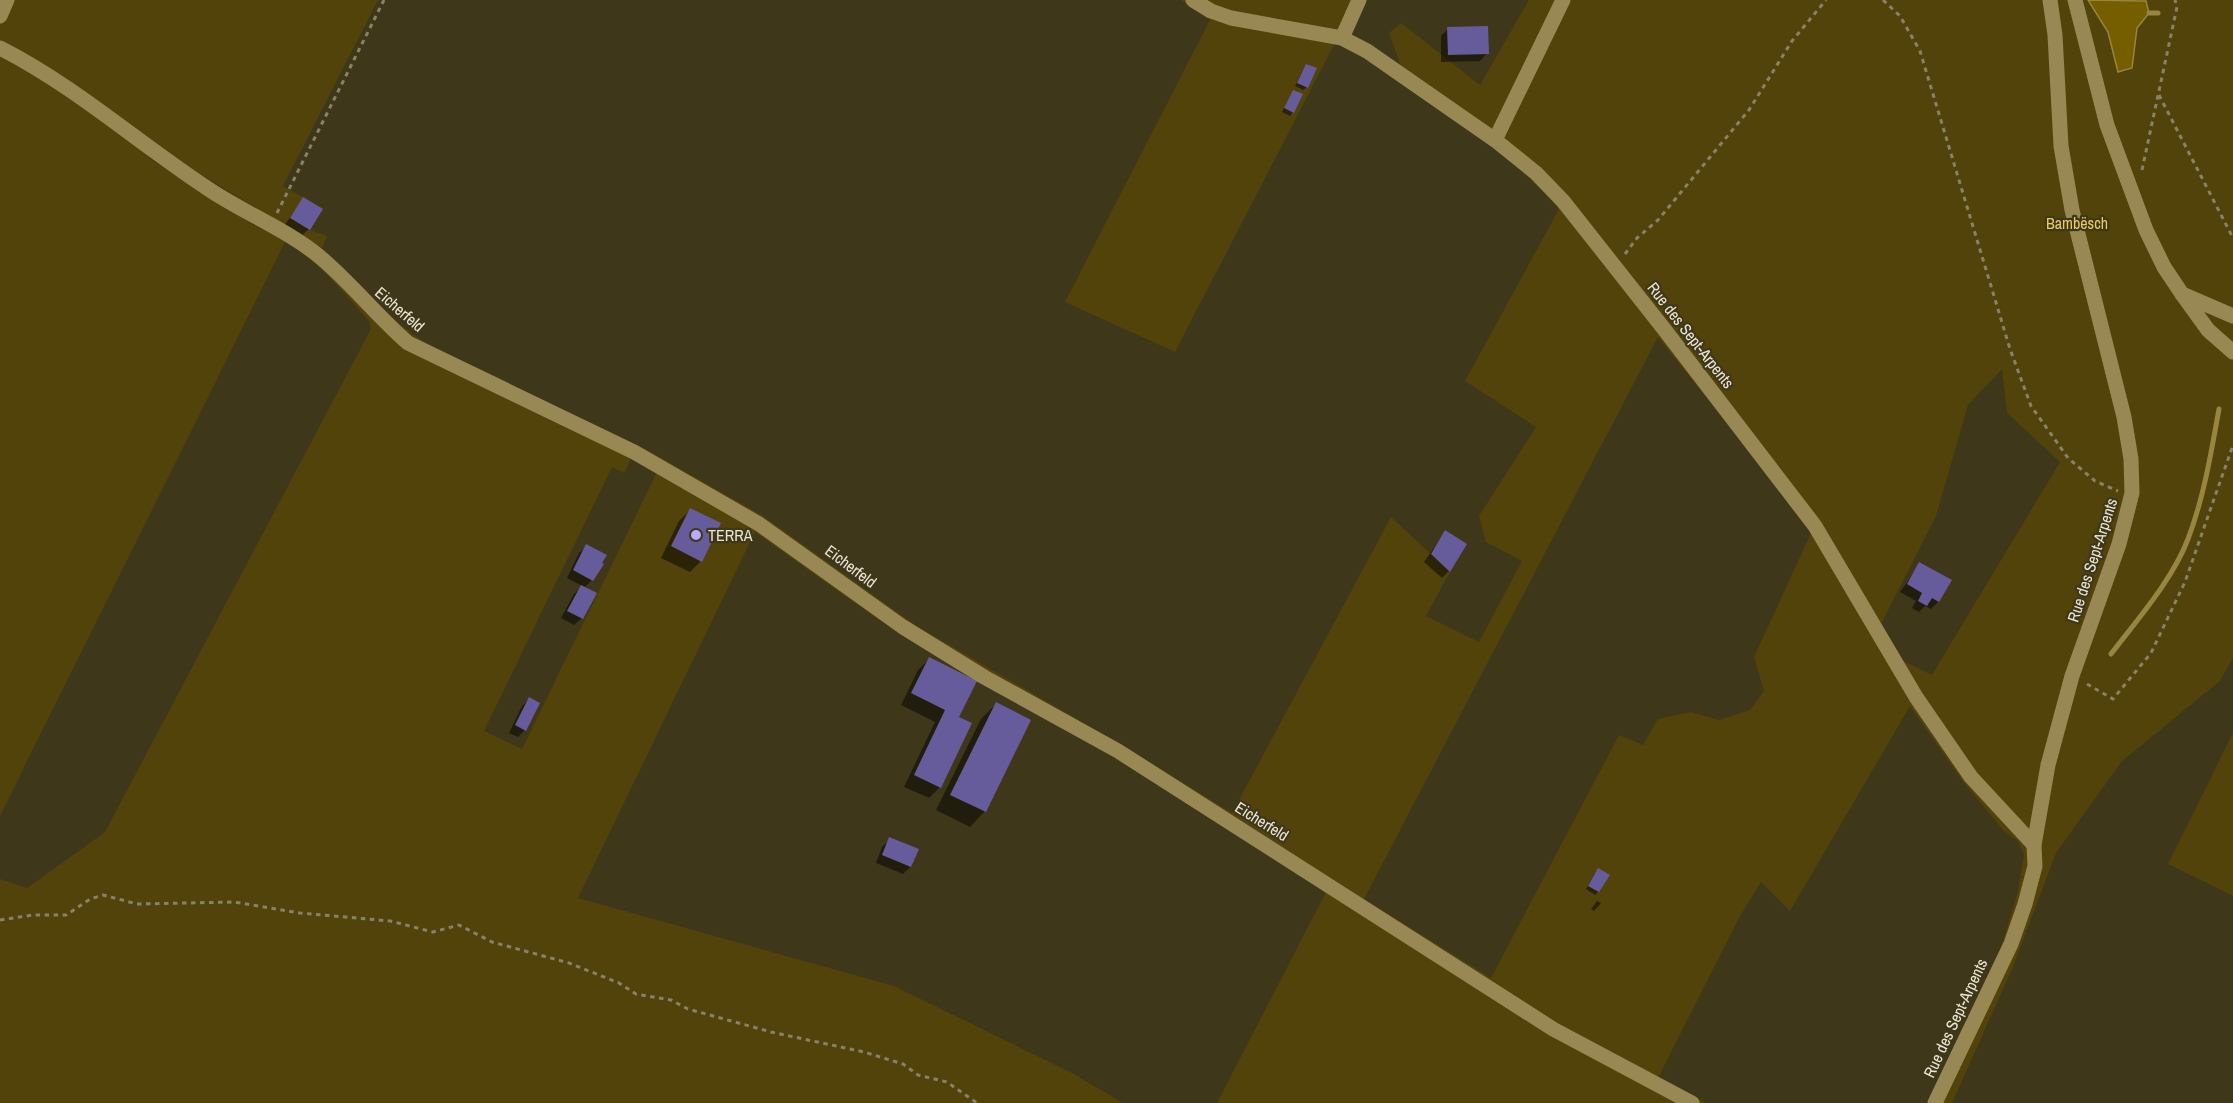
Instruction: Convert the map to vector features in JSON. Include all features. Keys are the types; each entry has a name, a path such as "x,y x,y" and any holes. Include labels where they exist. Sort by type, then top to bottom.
{"street":[{"path":"0,16 7,0"},
{"name":"Rue des Sept-Arpents","path":"1193,0 1211,11 1231,18 1342,38 1367,51 1496,140 1536,173 1563,201 1786,486 1815,526 1916,696 1971,777 2034,845"},
{"path":"1342,38 1359,0"},
{"path":"1496,140 1563,0"},
{"name":"Rue des Sept-Arpents","path":"1935,1103 2010,944 2025,904 2035,866 2034,845 2048,765 2072,676 2119,544 2132,494 2132,459 2124,417 2072,210 2061,146 2055,35 2050,0"},
{"path":"2075,0 2107,125 2132,193 2164,267 2208,330 2233,352"},
{"name":"Eicherfeld","path":"0,48 76,96 151,152 227,202 272,225 320,257 377,316 408,343 634,452 759,524 903,627 984,677 1118,751 1553,1029 1692,1103"},
{"path":"2182,294 2233,316"}],"path":[{"path":"272,225 384,0"},
{"path":"1637,238 1658,220 1749,110 1792,41 1826,0"},
{"path":"1883,0 1900,16 1920,51 2010,349 2031,406 2068,458 2081,471 2114,490 2132,494"},
{"path":"2132,193 2141,179 2142,157 2177,7 2175,0"},
{"path":"2158,93 2233,238"},
{"path":"2072,676 2113,699 2146,660 2185,582 2233,445"},
{"path":"0,920 33,915 58,917 66,915 90,899 103,895 137,904 234,902 300,913 390,921 434,932 459,925 492,942 569,963 618,983 636,994 671,1000 688,1009 771,1032 864,1052 903,1064 918,1075 947,1082 977,1103"}],"green space":[{"name":"Bambësch","path":"0,0 378,0 283,186 323,209 310,230 327,236 322,248 376,303 405,328 437,349 647,450 763,516 915,625 1130,750 1232,813 1391,517 1450,572 1426,616 1479,642 1522,561 1486,542 1479,516 1536,427 1465,381 1559,209 1529,178 1483,140 1385,71 1335,43 1175,352 1065,302 1210,20 1181,0 1359,0 1345,31 1402,69 1389,33 1401,23 1480,85 1529,0 2088,0 2108,32 2118,72 2125,72 2132,68 2137,28 2149,13 2144,0 2233,0 2233,658 2220,681 2122,761 2056,853 2013,967 1952,1103 1927,1103 2002,945 2018,891 2024,855 2018,841 2004,831 1964,783 1910,706 1790,911 1761,882 1740,916 1658,1078 1707,1103 1217,1103 1326,892 1112,755 903,628 899,634 755,532 578,898 894,986 1072,1073 1123,1103 0,1103 0,879 27,888 105,832 371,329 369,321 330,278 309,258 285,242 0,816","holes":["154,146 269,216 263,230 223,207 149,158","1658,337 1781,491 1811,533 1754,657 1764,691 1750,710 1719,720 1691,712 1658,719 1643,745 1619,735 1491,978 1364,899","2002,369 2007,413 2060,462 1932,675 1891,655 1877,632 1936,516 1968,405","634,452 660,466 522,749 484,731 612,467 624,473"]},
{"path":"2233,733 2233,896 2168,864"}],"shaded area":[{"path":"2088,0 2146,1 2149,13 2137,28 2132,68 2118,72 2108,32"}],"building":[{"path":"1488,26 1489,54 1448,55 1447,27"},
{"path":"1306,64 1317,68 1308,88 1297,83"},
{"path":"1293,90 1303,94 1294,113 1284,108"},
{"path":"303,197 323,209 310,230 290,218"},
{"name":"TERRA","path":"690,508 721,523 702,562 671,546"},
{"path":"1445,530 1467,544 1450,572 1431,554"},
{"path":"586,544 607,555 593,581 573,570"},
{"path":"1919,562 1952,580 1939,602 1932,598 1927,606 1918,601 1922,593 1907,584"},
{"path":"581,585 597,593 583,619 567,611"},
{"path":"929,657 977,681 959,717 972,723 941,788 914,775 945,710 911,693"},
{"path":"529,697 540,703 526,731 515,725"},
{"path":"996,702 1031,720 986,812 950,795"},
{"path":"889,837 919,849 911,867 882,855"},
{"path":"1598,868 1610,875 1599,892 1588,886"}],"waterway":[{"path":"2149,13 2158,13"},
{"path":"2111,654 2154,599 2188,539 2203,491 2219,409"}],"place":[{"name":"TERRA","path":"696,535"}]}
